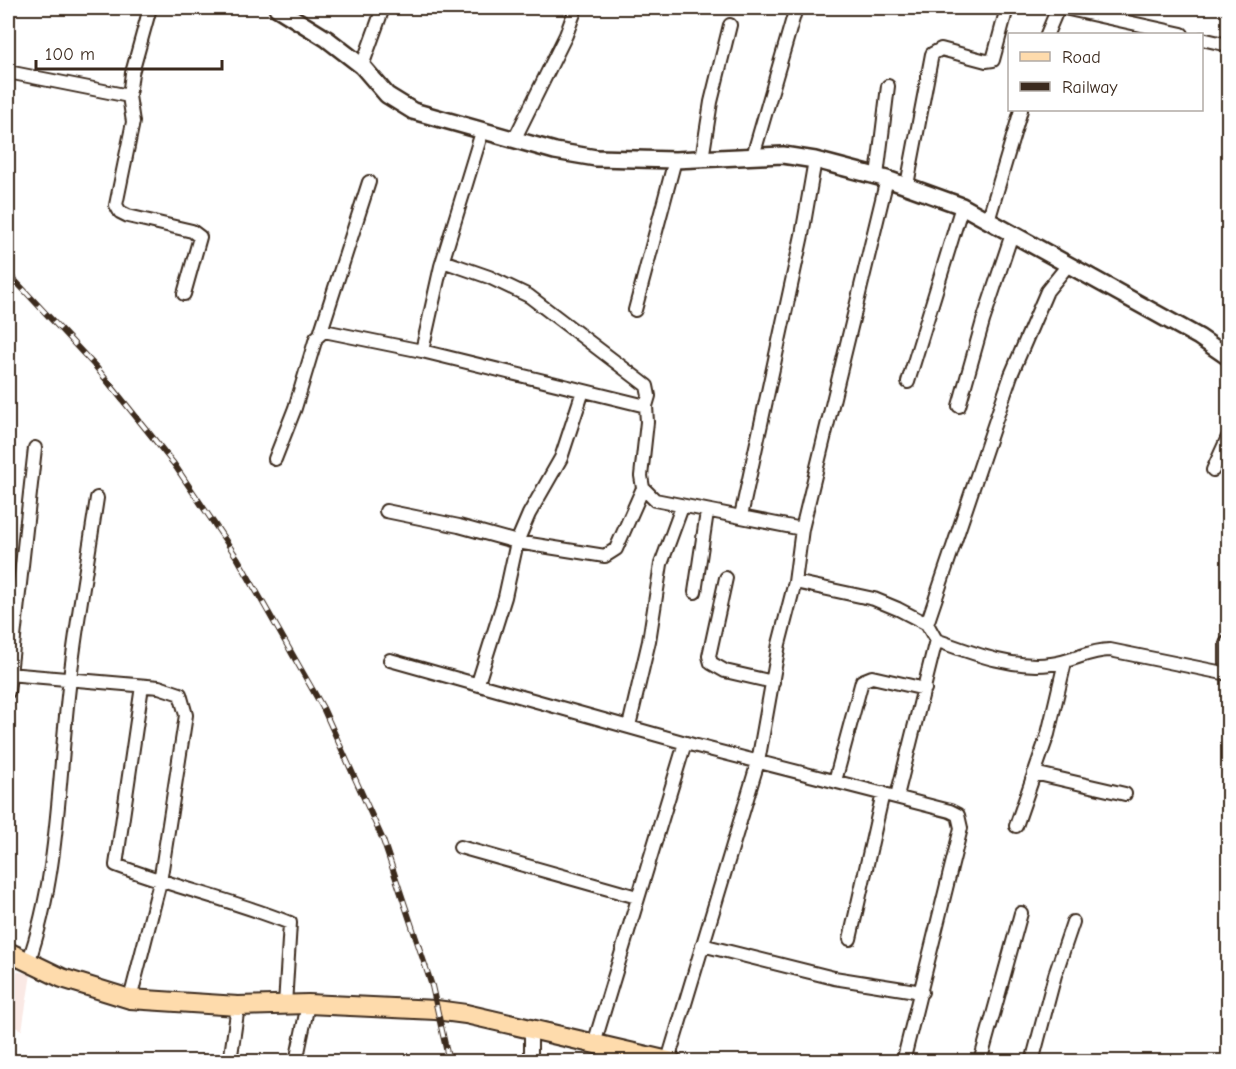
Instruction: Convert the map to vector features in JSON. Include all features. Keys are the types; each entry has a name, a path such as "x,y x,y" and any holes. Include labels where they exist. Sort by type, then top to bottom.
{"main road":[{"path":"8,952 71,982 130,999 238,1006 308,1004 436,1010 594,1044 628,1057 671,1061"}],"street":[{"path":"150,8 129,96 133,122 116,205 120,212 128,216 192,231 200,237 184,294"},
{"path":"277,8 327,39 362,66 400,105 482,132 596,158 675,160 783,155 815,160 907,185 962,206 1199,337 1228,357"},
{"path":"362,66 383,8"},
{"path":"514,140 566,35 576,8"},
{"path":"753,156 795,8"},
{"path":"907,185 932,54 941,49 986,61 993,60 1007,8"},
{"path":"1047,33 1058,8"},
{"path":"1064,8 1177,33"},
{"path":"702,159 711,102 730,25"},
{"path":"1203,39 1228,45"},
{"path":"8,72 129,96"},
{"path":"671,1061 702,945 758,762 779,644 795,582 802,529 882,177 888,86"},
{"path":"988,220 1021,111"},
{"path":"422,351 442,261 482,132"},
{"path":"635,310 675,160"},
{"path":"741,516 802,236 815,160"},
{"path":"275,459 295,408 316,338 321,331 369,183"},
{"path":"908,382 962,206"},
{"path":"959,406 982,321 1012,234"},
{"path":"387,511 459,526 517,542 589,555 612,553 643,488 641,476 648,411 646,406 649,396 647,386 536,301 489,277 442,261"},
{"path":"927,624 1011,375 1047,291 1068,265"},
{"path":"321,331 422,351 646,406"},
{"path":"478,683 505,597 517,542 529,514 561,458 583,391"},
{"path":"1213,470 1228,436"},
{"path":"8,692 35,448"},
{"path":"643,488 655,500 682,507 802,529"},
{"path":"28,963 41,927 45,903 58,812 70,680 97,498"},
{"path":"629,726 649,641 661,564 682,507"},
{"path":"695,592 706,512"},
{"path":"726,578 709,656 711,663 725,671 773,682"},
{"path":"795,582 874,599 927,624 936,640 979,655 1038,665 1065,662 1096,650 1110,650 1228,674"},
{"path":"897,796 936,640"},
{"path":"1228,644 1228,663"},
{"path":"390,660 685,743 950,810 958,815 960,821 922,992 903,1062"},
{"path":"1016,826 1053,717 1065,662"},
{"path":"9,674 141,686 171,690 180,694 186,715 160,882 130,999"},
{"path":"835,780 862,681 872,677 925,689"},
{"path":"141,686 116,865 160,882 248,906 290,923 285,1005"},
{"path":"594,1044 685,743"},
{"path":"1035,773 1125,794"},
{"path":"850,939 883,793"},
{"path":"460,847 637,897"},
{"path":"980,1062 1022,913"},
{"path":"1032,1062 1055,975 1073,922"},
{"path":"702,945 834,978 922,992"},
{"path":"296,1062 308,1004"},
{"path":"230,1062 238,1006"},
{"path":"531,1029 531,1062"}],"shaded area":[{"path":"9,970 31,974 22,1030 8,1024"}],"railway":[{"path":"8,273 96,367 174,464 238,559 323,708 383,840 432,986 449,1062"}]}
